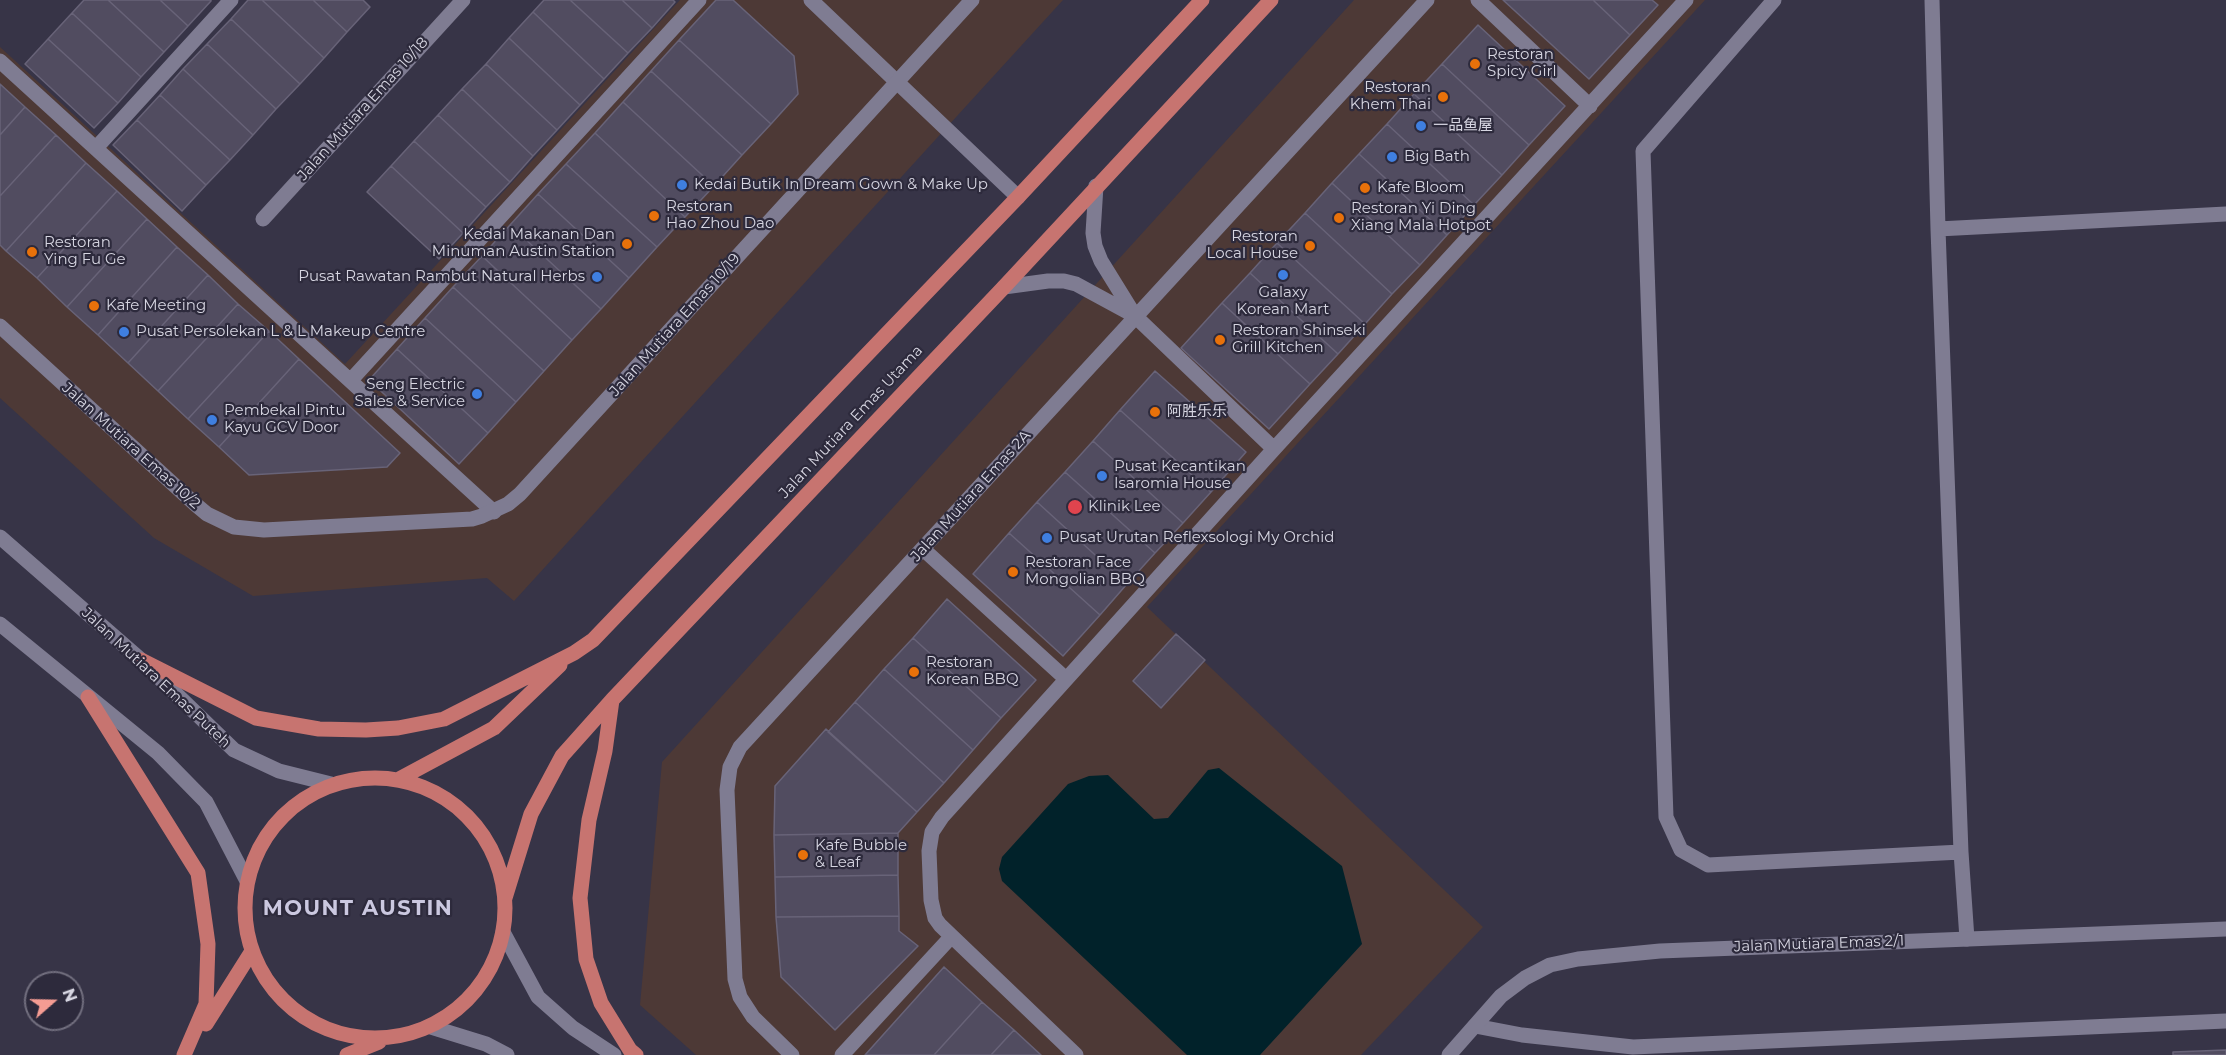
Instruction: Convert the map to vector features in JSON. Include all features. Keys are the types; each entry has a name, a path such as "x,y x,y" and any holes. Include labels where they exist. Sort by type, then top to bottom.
{"main road":[{"path":"141,660 256,718 319,729 366,730 398,728 444,719 574,653 593,640 1018,197 1202,0"},
{"name":"Jalan Mutiara Emas Utama","path":"505,898 531,814 562,756 612,700 1004,287 1271,0"},
{"path":"399,779 494,728 574,653"},
{"path":"88,697 198,873 208,944 206,1005 185,1055"},
{"path":"612,700 605,751 590,820 580,898 586,959 601,1003 630,1050 636,1055"},
{"path":"347,1055 385,1039 431,1027 465,1004 490,971 503,932 505,898 498,864 482,834 460,808 431,790 399,779 364,777 331,784 302,799 276,821 258,849 247,881 244,916 252,951 267,982 290,1008 318,1026 351,1037 385,1039"},
{"path":"185,1055 252,951"}],"street":[{"path":"96,148 231,0"},
{"name":"Jalan Mutiara Emas 10/18","path":"263,219 463,0"},
{"path":"351,380 699,0"},
{"path":"811,0 1018,197"},
{"name":"Jalan Mutiara Emas 10/19","path":"495,512 520,494 972,0"},
{"name":"Jalan Mutiara Emas 2A","path":"792,1055 753,1017 740,997 735,979 727,790 730,767 740,747 1427,0"},
{"path":"1478,0 1590,106"},
{"path":"1076,1055 940,925 933,909 929,850 932,832 942,817 1274,449 1686,0"},
{"path":"1774,0 1643,151 1666,817 1681,850 1707,865 1961,852"},
{"path":"1932,0 1961,852 1967,939"},
{"path":"0,61 495,512"},
{"path":"1096,186 1092,233 1095,246 1101,261 1135,316 1274,449"},
{"path":"1938,229 2226,214"},
{"path":"1004,287 1064,281 1076,284 1135,316"},
{"name":"Jalan Mutiara Emas 10/2","path":"0,326 195,504 207,514 234,527 264,530 472,519 495,512"},
{"name":"Jalan Mutiara Emas Puteh","path":"0,537 141,660 234,750 279,771 331,784"},
{"path":"923,549 1066,679"},
{"path":"0,624 158,753 206,802 247,881"},
{"name":"Jalan Mutiara Emas 2/1","path":"1449,1055 1501,996 1525,978 1550,965 1578,959 1660,951 2226,929"},
{"path":"503,932 538,997 573,1028 614,1055"},
{"path":"842,1055 951,937"},
{"path":"1475,1026 1522,1035 1633,1047 2226,1021"},
{"path":"431,1027 486,1044 507,1055"}],"shaded area":[{"path":"680,0 1063,0 514,601 487,578 253,596 154,538 0,398 0,47 345,364"},
{"path":"1354,0 1705,0 1147,607 1483,927 1361,1055 696,1055 640,1005 662,762"}],"water":[{"path":"1219,768 1342,866 1362,944 1260,1055 1187,1055 1002,881 999,869 1002,857 1068,784 1089,776 1108,775 1154,819 1168,818 1208,770"}],"building":[{"path":"84,0 108,0 164,52 141,77 72,13"},
{"path":"108,0 160,0 188,26 164,52"},
{"path":"160,0 211,0 211,1 188,26"},
{"path":"248,0 262,0 324,58 300,84 231,19"},
{"path":"262,0 313,0 347,32 324,58"},
{"path":"313,0 363,0 370,7 347,32"},
{"path":"544,0 570,0 628,53 604,79 533,12"},
{"path":"570,0 622,0 652,28 628,53"},
{"path":"622,0 673,0 675,2 652,28"},
{"path":"716,0 733,0 794,56 798,94 771,124 679,40"},
{"path":"1503,0 1593,0 1630,35 1589,79"},
{"path":"1593,0 1652,0 1658,5 1630,35"},
{"path":"533,12 604,79 580,105 509,38"},
{"path":"72,13 141,77 118,103 48,39"},
{"path":"231,19 300,84 276,109 207,44"},
{"path":"1478,25 1565,106 1529,145 1442,64"},
{"path":"509,38 580,105 557,130 486,64"},
{"path":"48,39 118,103 94,128 25,64"},
{"path":"679,40 771,124 742,155 651,71"},
{"path":"207,44 276,109 253,135 183,69"},
{"path":"486,64 557,130 533,156 462,89"},
{"path":"1442,64 1529,145 1502,175 1414,94"},
{"path":"183,69 253,135 230,160 160,95"},
{"path":"651,71 742,155 714,186 623,102"},
{"path":"0,84 25,107 0,135"},
{"path":"462,89 533,156 510,182 438,115"},
{"path":"1414,94 1502,175 1474,205 1387,124"},
{"path":"160,95 230,160 206,185 137,120"},
{"path":"623,102 714,186 685,217 595,133"},
{"path":"25,107 56,135 0,196 0,135"},
{"path":"438,115 510,182 486,207 414,141"},
{"path":"137,120 206,185 182,211 113,145"},
{"path":"1387,124 1474,205 1447,235 1359,154"},
{"path":"595,133 685,217 657,247 566,164"},
{"path":"56,135 86,163 6,251 0,245 0,196"},
{"path":"414,141 486,207 463,233 391,166"},
{"path":"1359,154 1447,235 1420,265 1332,183"},
{"path":"86,163 117,191 37,278 6,251"},
{"path":"566,164 657,247 629,278 538,194"},
{"path":"391,166 463,233 439,259 367,192"},
{"path":"1332,183 1420,265 1392,294 1305,213"},
{"path":"117,191 147,219 67,307 37,278"},
{"path":"538,194 629,278 601,309 510,225"},
{"path":"1305,213 1392,294 1365,324 1277,243"},
{"path":"147,219 177,247 98,335 67,307"},
{"path":"510,225 601,309 572,340 482,256"},
{"path":"1277,243 1365,324 1338,354 1250,273"},
{"path":"177,247 208,275 128,363 98,335"},
{"path":"482,256 572,340 544,371 453,287"},
{"path":"1250,273 1338,354 1310,384 1222,303"},
{"path":"208,275 238,304 158,391 128,363"},
{"path":"453,287 544,371 516,402 425,318"},
{"path":"1222,303 1310,384 1269,429 1181,348"},
{"path":"238,304 269,331 188,419 158,391"},
{"path":"425,318 516,402 488,433 397,349"},
{"path":"269,331 299,359 219,447 188,419"},
{"path":"397,349 488,433 459,464 369,380"},
{"path":"299,359 400,453 387,467 249,475 219,447"},
{"path":"1155,371 1246,452 1211,492 1120,410"},
{"path":"1120,410 1211,492 1183,523 1093,441"},
{"path":"1093,441 1183,523 1155,553 1065,472"},
{"path":"1065,472 1155,553 1127,584 1037,502"},
{"path":"1037,502 1127,584 1100,615 1009,533"},
{"path":"1009,533 1100,615 1063,656 973,574"},
{"path":"947,599 1036,680 1001,718 913,638"},
{"path":"1176,634 1205,660 1161,708 1133,681"},
{"path":"913,638 1001,718 973,750 884,669"},
{"path":"884,669 973,750 944,783 855,702"},
{"path":"855,702 944,783 917,812 828,732"},
{"path":"826,729 917,812 898,833 774,835 775,786"},
{"path":"898,833 898,875 775,877 774,835"},
{"path":"898,875 899,916 776,917 775,877"},
{"path":"899,916 899,931 918,946 835,1030 781,977 776,917"},
{"path":"944,967 982,1002 934,1055 865,1055"},
{"path":"982,1002 1014,1030 991,1055 934,1055"},
{"path":"1014,1030 1041,1055 991,1055"},
{"path":"2226,1050 2226,1055 2173,1055 2173,1052"}],"place":[{"name":"Restoran Spicy Girl","path":"1475,64"},
{"name":"Restoran Khem Thai","path":"1443,97"},
{"name":"一品鱼屋","path":"1421,126"},
{"name":"Big Bath","path":"1392,157"},
{"name":"Kedai Butik In Dream Gown & Make Up","path":"682,185"},
{"name":"Kafe Bloom","path":"1365,188"},
{"name":"Restoran Hao Zhou Dao","path":"654,216"},
{"name":"Restoran Yi Ding Xiang Mala Hotpot","path":"1339,218"},
{"name":"Kedai Makanan Dan Minuman Austin Station","path":"627,244"},
{"name":"Restoran Local House","path":"1310,246"},
{"name":"Restoran Ying Fu Ge","path":"32,252"},
{"name":"Galaxy Korean Mart","path":"1283,275"},
{"name":"Pusat Rawatan Rambut Natural Herbs","path":"597,277"},
{"name":"Kafe Meeting","path":"94,306"},
{"name":"Pusat Persolekan L & L Makeup Centre","path":"124,332"},
{"name":"Restoran Shinseki Grill Kitchen","path":"1220,340"},
{"name":"Seng Electric Sales & Service","path":"477,394"},
{"name":"阿胜乐乐","path":"1155,412"},
{"name":"Pembekal Pintu Kayu GCV Door","path":"212,420"},
{"name":"Pusat Kecantikan Isaromia House","path":"1102,476"},
{"name":"Klinik Lee","path":"1075,507"},
{"name":"Pusat Urutan Reflexsologi My Orchid","path":"1047,538"},
{"name":"Restoran Face Mongolian BBQ","path":"1013,572"},
{"name":"Restoran Korean BBQ","path":"914,672"},
{"name":"Kafe Bubble & Leaf","path":"803,855"}],"district":[{"name":"MOUNT AUSTIN","path":"358,909"}]}
